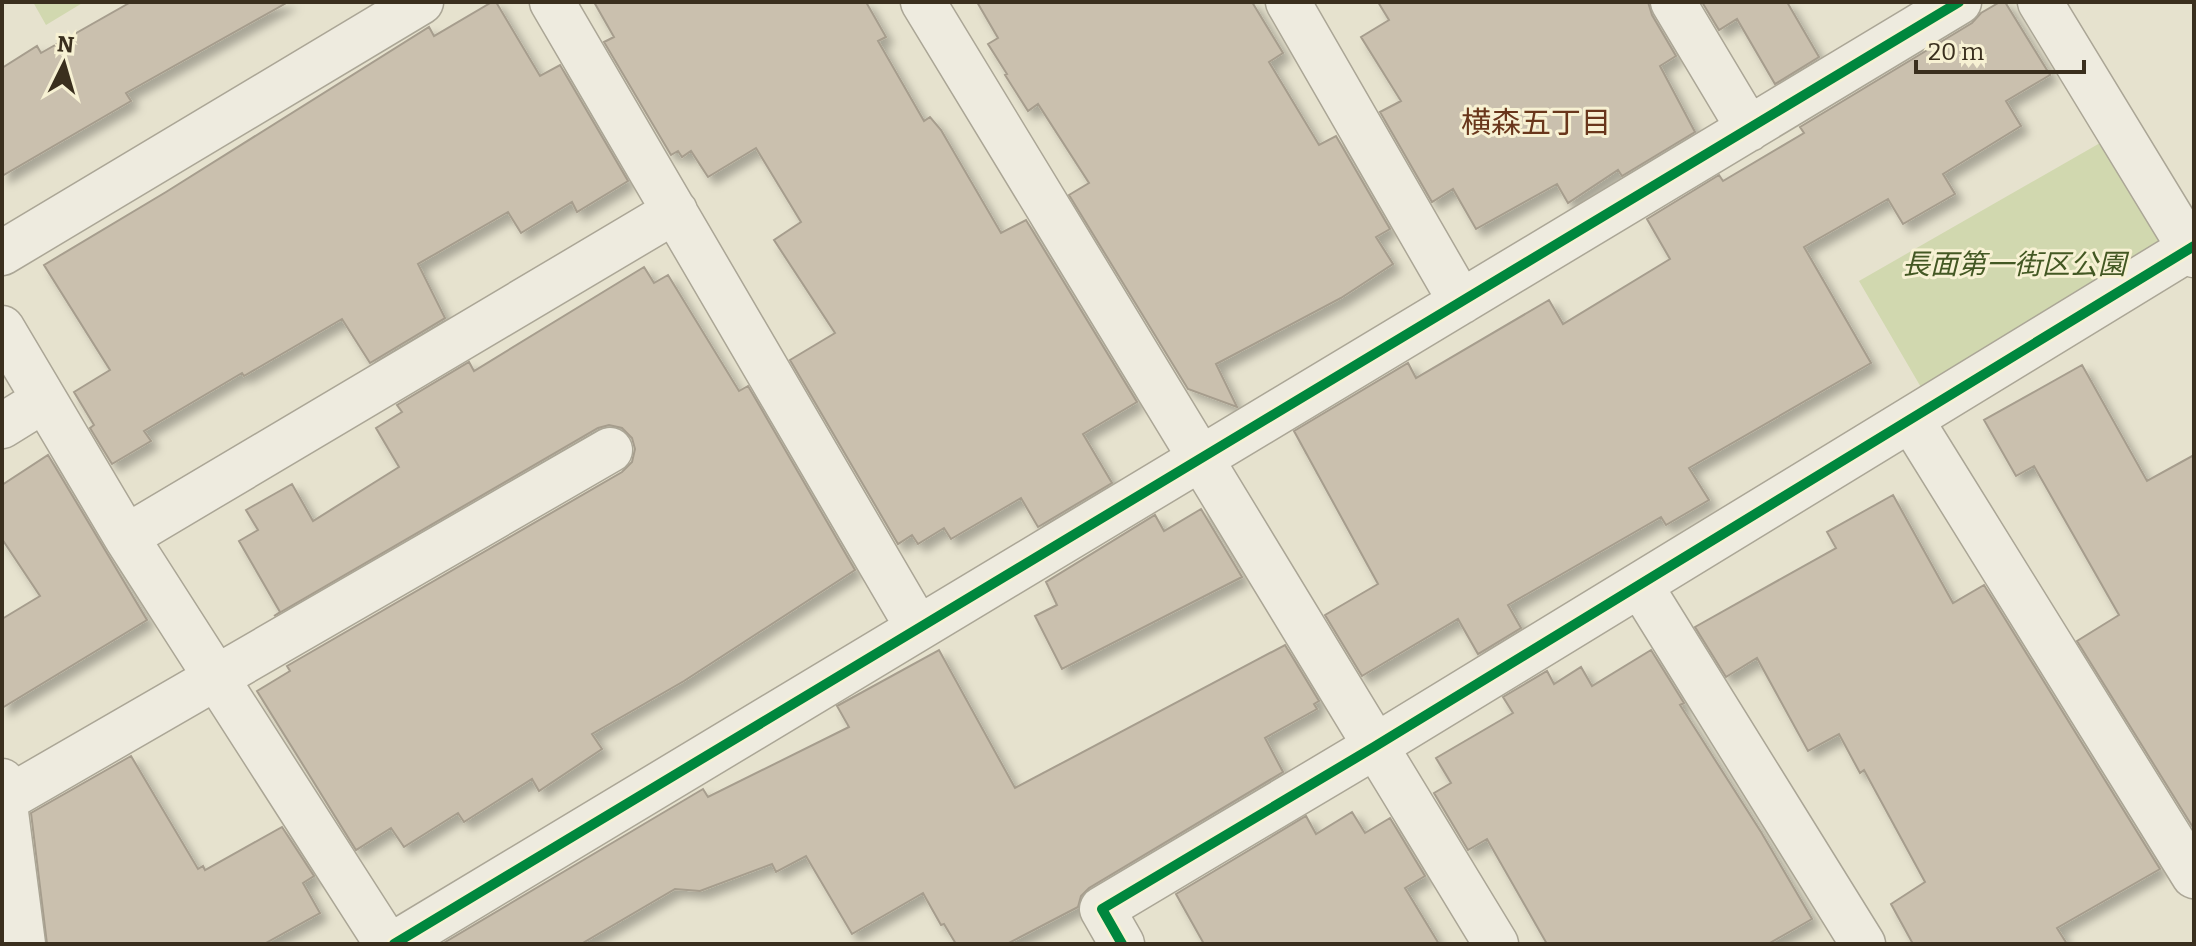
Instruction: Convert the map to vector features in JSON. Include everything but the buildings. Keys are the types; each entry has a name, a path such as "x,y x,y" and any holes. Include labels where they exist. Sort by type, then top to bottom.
{"street":[{"path":"2,253 421,2"},
{"path":"552,2 918,628"},
{"path":"923,2 1496,944"},
{"path":"1288,2 1461,302"},
{"path":"1673,2 1749,129"},
{"path":"394,944 1959,2"},
{"path":"1109,940 1102,909 2193,250 2040,2"},
{"path":"126,537 675,211"},
{"path":"2,328 126,537 387,944"},
{"path":"2,426 44,400"},
{"path":"1911,420 2194,876"},
{"path":"23,944 4,790 217,679 610,450"},
{"path":"1640,585 1863,944"}],"green space":[{"path":"33,2 84,2 46,25"},
{"name":"長面第一街区公園","path":"2107,139 2169,246 1922,389 1859,281"}],"cycle path":[{"path":"394,944 1959,2"},
{"path":"1122,944 1102,909 1374,747 2194,246"}],"district":[{"name":"横森五丁目","path":"1536,123"}]}
